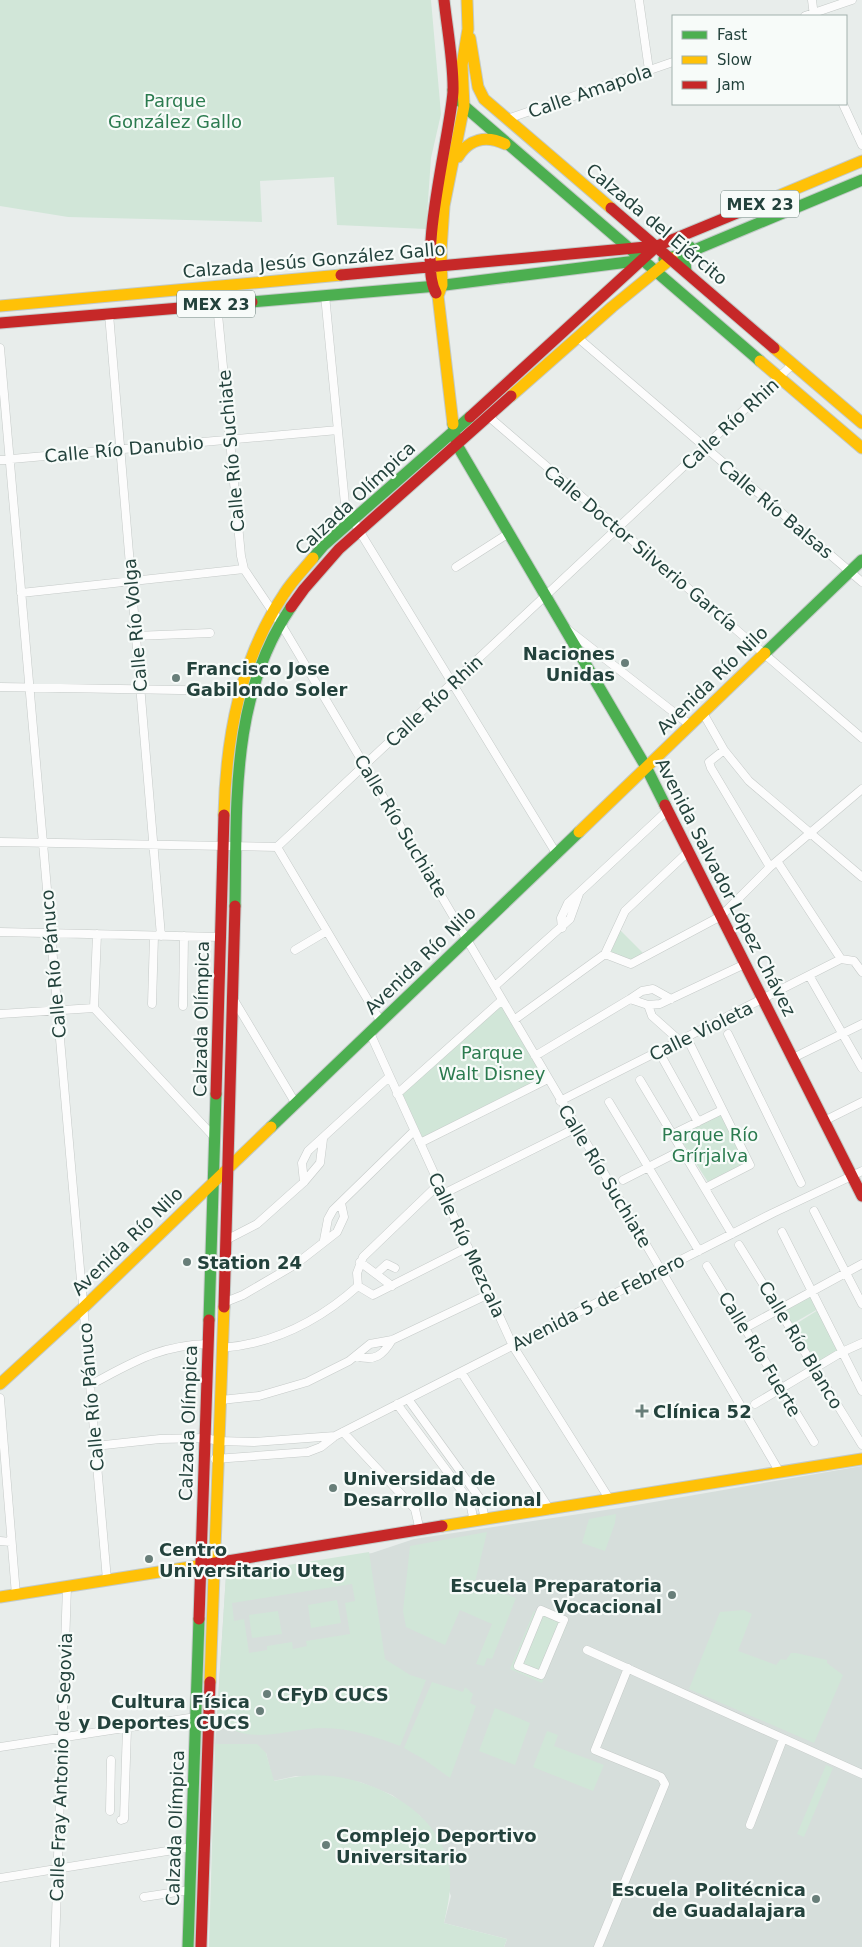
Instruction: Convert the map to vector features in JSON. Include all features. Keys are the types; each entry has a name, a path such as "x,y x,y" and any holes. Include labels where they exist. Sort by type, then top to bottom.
{"main road":[{"name":"Avenida Salvador López Chávez","path":"444,0 453,90 448,133 434,209 437,289 453,432 457,445 646,767 824,1121 857,1173 862,1196"},
{"name":"Avenida Salvador López Chávez","path":"436,266 442,220 464,106 462,65 468,29 467,0"},
{"name":"Calzada del Ejército","path":"468,29 480,94 862,423"},
{"name":"Calzada del Ejército","path":"453,90 464,106 862,448"},
{"path":"451,172 464,147 476,140 485,138 503,142 525,157"},
{"name":"MEX 23","path":"631,248 657,246 862,161"},
{"name":"MEX 23","path":"644,260 672,258 687,253 862,180"},
{"path":"686,271 687,253 700,229"},
{"name":"Calzada Olímpica","path":"188,1947 206,1438 225,770 230,732 239,691 256,645 273,612 306,566 324,545 453,432 644,260 657,246"},
{"name":"Calzada Jesús González Gallo","path":"0,306 631,248"},
{"name":"Calzada Olímpica","path":"201,1947 226,1240 238,759 244,723 259,669 281,624 295,602 318,573 360,532 488,416 577,337 672,258"},
{"name":"Calzada Jesús González Gallo","path":"0,324 325,295 437,289 644,260"},
{"name":"Avenida Río Nilo","path":"0,1384 83,1308 862,560"},
{"path":"0,1597 862,1459"}],"street":[{"path":"639,0 649,70"},
{"path":"812,0 814,15 852,0"},
{"name":"Calle Amapola","path":"507,119 672,62"},
{"path":"843,105 862,145"},
{"path":"325,295 345,504 360,532 556,853"},
{"name":"Calle Río Suchiate","path":"217,304 244,569 281,624 468,939 560,1101 780,1471"},
{"name":"Calle Río Volga","path":"109,314 130,582 154,845 158,936 152,1004"},
{"name":"Calle Río Balsas","path":"577,337 862,582"},
{"name":"Calle Río Pánuco","path":"0,348 107,1580"},
{"name":"Calle Río Rhin","path":"277,847 793,364"},
{"name":"Calle Doctor Silverio García","path":"488,416 862,738"},
{"name":"Calle Río Danubio","path":"0,460 338,430"},
{"path":"456,566 509,533"},
{"path":"21,593 244,569"},
{"path":"564,626 690,725"},
{"path":"136,636 210,633"},
{"path":"0,687 239,691"},
{"path":"703,713 724,750 749,781 862,877"},
{"path":"724,750 710,762 711,768 770,867"},
{"path":"605,954 630,964 722,916 770,867 862,789"},
{"path":"495,986 562,928 560,918 563,910 668,810"},
{"path":"0,842 277,847 381,1022"},
{"path":"514,1020 605,954 625,911 689,851"},
{"path":"777,861 842,959 854,961 862,972"},
{"path":"295,950 327,931"},
{"path":"0,932 220,937"},
{"path":"97,934 94,1008 215,1138"},
{"path":"183,1006 184,936"},
{"name":"Calle Violeta","path":"560,1101 810,977 842,959"},
{"path":"630,999 648,1005 660,1004 745,964"},
{"path":"810,977 862,1068"},
{"path":"535,1056 642,991 653,989 671,999"},
{"path":"232,998 296,1104"},
{"path":"397,1094 502,1000"},
{"path":"648,1005 652,1016 683,1040 750,1165 705,1188"},
{"path":"0,1014 94,1008"},
{"path":"793,1058 862,1024"},
{"name":"Calle Río Mezcala","path":"370,1033 513,1346 610,1500"},
{"path":"728,1034 801,1183"},
{"path":"659,1052 698,1122"},
{"path":"304,1182 303,1160 308,1151 389,1077"},
{"path":"420,1143 548,1079"},
{"path":"640,1080 732,1234"},
{"path":"609,1102 699,1251"},
{"path":"824,1121 862,1102"},
{"path":"673,1134 722,1110"},
{"path":"443,1194 576,1128"},
{"path":"324,1240 328,1219 341,1203 414,1131"},
{"path":"226,1240 250,1229 304,1182 320,1163 323,1139"},
{"path":"623,1180 682,1150"},
{"name":"Avenida 5 de Febrero","path":"205,1459 308,1452 320,1447 339,1434 397,1404 732,1234 857,1173"},
{"path":"438,1184 363,1257 356,1276 358,1286 373,1295 468,1247"},
{"path":"223,1303 243,1295 296,1264 324,1240 337,1232 343,1221 341,1203"},
{"path":"814,1211 862,1304"},
{"path":"782,1232 862,1391"},
{"name":"Calle Río Blanco","path":"739,1246 862,1445"},
{"path":"360,1262 392,1286"},
{"path":"376,1274 388,1264 395,1268"},
{"path":"745,1328 811,1290 862,1264"},
{"name":"Calle Río Fuerte","path":"707,1266 814,1442"},
{"path":"221,1348 266,1341 294,1330 321,1315 358,1286"},
{"path":"221,1400 238,1400 286,1389 330,1371 356,1356 370,1344 392,1340 489,1294"},
{"path":"356,1356 367,1359 375,1358 385,1351 392,1340"},
{"path":"756,1404 842,1352 862,1343"},
{"path":"90,1385 150,1354 168,1347 208,1344"},
{"path":"461,1372 550,1510"},
{"path":"0,1398 16,1595"},
{"path":"408,1399 481,1500 480,1521"},
{"path":"397,1404 470,1502 480,1521"},
{"path":"339,1434 415,1508 420,1531"},
{"name":"Avenida 5 de Febrero","path":"95,1446 160,1439 206,1438 219,1441 278,1442 339,1434"},
{"path":"0,1542 11,1542"},
{"name":"Calle Fray Antonio de Segovia","path":"55,1947 67,1586"},
{"path":"540,1610 550,1614 564,1620 541,1675 518,1666 540,1610"},
{"path":"586,1650 862,1774"},
{"path":"598,1947 664,1784 661,1777 595,1750 628,1668"},
{"path":"0,1747 196,1717"},
{"path":"120,1820 124,1818 127,1728"},
{"path":"750,1825 783,1739"},
{"path":"110,1811 111,1760"},
{"path":"111,1792 125,1793"},
{"path":"0,1878 192,1847"},
{"path":"144,1897 190,1890"}],"shaded area":[{"path":"862,1466 862,1947 504,1947 507,1939 444,1923 451,1896 420,1816 392,1795 360,1782 296,1776 273,1781 266,1753 215,1744 226,1575 372,1553 414,1539 619,1508"}],"green space":[{"name":"Parque González Gallo","path":"0,0 431,0 441,114 431,158 426,229 337,225 334,177 260,181 262,222 68,217 0,206"},
{"path":"617,927 645,955 630,963 606,954"},
{"name":"Parque Walt Disney","path":"502,1000 548,1079 420,1143 397,1094"},
{"name":"Parque Río Grírjalva","path":"720,1113 745,1163 708,1182 677,1134"},
{"path":"810,1292 818,1309 792,1324 781,1308"},
{"path":"818,1310 839,1351 815,1366 791,1327"},
{"path":"616,1514 615,1523 605,1551 582,1543 589,1519"},
{"path":"487,1532 475,1582 516,1598 492,1659 487,1658 484,1666 476,1664 492,1624 460,1610 445,1645 406,1627 403,1611 410,1546"},
{"path":"369,1552 385,1659 410,1675 426,1680 400,1746 367,1735 332,1728 263,1735 245,1734 233,1730 217,1718 226,1575","holes":["352,1584 355,1601 345,1603 350,1634 306,1641 307,1646 293,1649 292,1642 267,1646 267,1650 249,1653 244,1619 234,1621 232,1603"]},
{"path":"337,1600 341,1623 311,1628 308,1605"},
{"path":"744,1610 752,1614 738,1651 776,1665 781,1659 786,1660 791,1653 827,1660 827,1663 843,1675 814,1743 689,1689 720,1612"},
{"path":"278,1611 282,1634 252,1638 249,1615"},
{"path":"534,1611 567,1625 542,1683 510,1669"},
{"path":"432,1682 463,1692 465,1687 473,1694 470,1703 476,1706 450,1778 404,1748"},
{"path":"495,1708 530,1723 515,1765 479,1751"},
{"path":"547,1731 558,1735 554,1746 604,1765 593,1791 533,1767"},
{"name":"Complejo Deportivo Universitario","path":"215,1744 257,1744 266,1753 274,1781 302,1776 331,1776 366,1784 400,1800 428,1824 439,1839 446,1855 450,1881 444,1923 507,1939 504,1947 209,1947"},
{"path":"826,1765 833,1768 804,1837 797,1834"}],"traffic: fast":[{"path":"453,90 464,106 760,361"},
{"path":"664,259 687,253 862,180"},
{"path":"686,271 685,262 690,247"},
{"path":"252,302 437,286 644,260"},
{"path":"313,558 324,545 470,417"},
{"path":"453,424 457,445 646,767 665,805"},
{"path":"765,653 862,560"},
{"path":"235,906 238,790 247,714 257,677 271,641 291,607"},
{"path":"271,1127 579,832"},
{"path":"209,1320 216,1094"},
{"path":"188,1947 199,1619"}],"traffic: slow":[{"path":"453,424 438,296 442,285 441,250 444,206 464,106 462,65 468,29 467,0"},
{"path":"470,38 478,87 484,99 611,208"},
{"path":"458,157 467,146 478,140 485,139 505,144"},
{"path":"759,204 862,161"},
{"path":"511,396 612,307 672,258"},
{"path":"0,306 341,275"},
{"path":"774,348 862,423"},
{"path":"760,361 862,448"},
{"path":"224,815 225,786 232,728 246,672 256,645 269,619 287,589 313,558"},
{"path":"579,832 765,653"},
{"path":"0,1384 83,1308 271,1127"},
{"path":"210,1682 224,1307"},
{"path":"442,1526 862,1459"},
{"path":"0,1597 203,1565"}],"traffic: jam":[{"path":"436,293 431,277 432,226 453,92 444,0"},
{"path":"341,275 657,246 759,204"},
{"path":"611,208 774,348"},
{"path":"470,417 657,246"},
{"path":"0,323 252,302"},
{"path":"291,607 339,549 511,396"},
{"path":"665,805 862,1196"},
{"path":"216,1094 224,815"},
{"path":"224,1307 235,906"},
{"path":"199,1619 209,1320"},
{"path":"203,1565 442,1526"},
{"path":"201,1947 210,1682"}],"place":[{"name":"Naciones Unidas","path":"625,663"},
{"name":"Francisco Jose Gabilondo Soler","path":"176,678"},
{"name":"Station 24","path":"187,1262"},
{"name":"Clínica 52","path":"642,1411"},
{"name":"Universidad de Desarrollo Nacional","path":"333,1488"},
{"name":"Centro Universitario Uteg","path":"149,1559"},
{"name":"Escuela Preparatoria Vocacional","path":"672,1595"},
{"name":"CFyD CUCS","path":"267,1694"},
{"name":"Cultura Física y Deportes CUCS","path":"260,1711"},
{"name":"Complejo Deportivo Universitario","path":"326,1845"},
{"name":"Escuela Politécnica de Guadalajara","path":"816,1899"}]}
